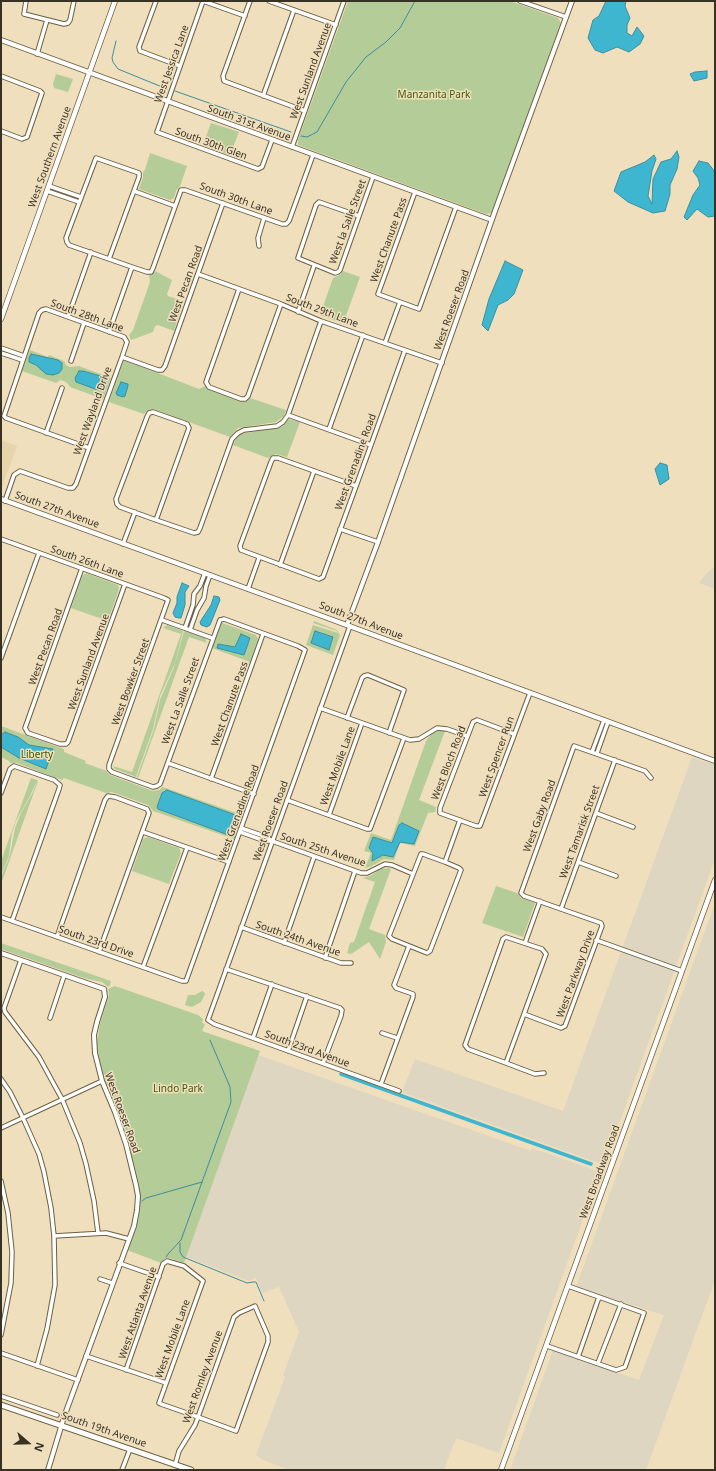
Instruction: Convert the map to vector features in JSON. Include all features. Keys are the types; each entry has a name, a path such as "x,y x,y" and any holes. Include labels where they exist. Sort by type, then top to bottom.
{"main road":[{"name":"West Southern Avenue","path":"1,320 115,1"},
{"name":"South 27th Avenue","path":"3,500 715,761"},
{"name":"West Broadway Road","path":"502,1470 715,880"},
{"name":"South 19th Avenue","path":"1,1405 191,1470"}],"street":[{"path":"26,1 24,14 64,24 68,23 74,1"},
{"path":"156,1 139,46 140,51 180,66"},
{"path":"203,1 245,16"},
{"name":"West Jessica Lane","path":"157,132 203,1"},
{"path":"250,1 223,76 224,81 305,111"},
{"path":"269,1 336,25"},
{"name":"West Sunland Avenue","path":"292,147 344,1"},
{"path":"520,1 566,17"},
{"name":"West Roeser Road","path":"210,1022 208,1017 320,708 492,220 572,1"},
{"path":"263,96 294,10"},
{"path":"37,54 47,20"},
{"name":"South 31st Avenue","path":"1,40 89,74 492,220"},
{"path":"1,76 42,93 29,132 25,139 1,131"},
{"name":"South 30th Glen","path":"157,132 260,169 272,140"},
{"name":"South 30th Lane","path":"175,206 181,190 185,190 264,218 286,224 289,221 313,155"},
{"path":"109,259 139,174 136,171 96,158 66,238 66,242 69,245 91,252 109,259 147,272 150,272 153,268 175,206 134,191"},
{"name":"West la Salle Street","path":"298,312 314,266 334,273 338,272 373,177"},
{"path":"48,189 81,197"},
{"path":"48,189 79,202"},
{"name":"West Chanute Pass","path":"400,302 378,294 414,192"},
{"path":"314,266 298,258 316,205 319,202 359,216"},
{"name":"West Pecan Road","path":"122,357 158,370 162,370 165,366 223,203"},
{"path":"385,343 400,302 420,308 456,207"},
{"path":"259,246 258,238 264,218"},
{"path":"68,317 91,252"},
{"path":"109,332 132,267"},
{"name":"South 29th Lane","path":"198,274 281,304 321,321 442,363"},
{"path":"240,289 206,382 208,387 241,399 245,399 248,396 281,304"},
{"name":"South 28th Lane","path":"24,356 39,313 42,310 68,317 126,339"},
{"path":"156,520 189,428 187,424 153,412 149,413 116,500 117,504 120,507 156,520 194,533 198,532 232,439 244,430 277,426 283,422 288,415 321,321"},
{"path":"71,361 84,323"},
{"path":"329,430 363,335"},
{"name":"West Wayland Drive","path":"3,500 17,471 22,471 68,488 73,488 122,357 126,339"},
{"path":"1,348 24,356 4,416 89,448"},
{"name":"West Grenadine Road","path":"280,565 321,579 405,350"},
{"path":"1,353 22,360"},
{"path":"46,433 62,388"},
{"path":"288,415 371,445"},
{"path":"314,471 280,565 241,550 240,546 270,462 274,458 278,458 356,486"},
{"path":"123,544 135,512"},
{"path":"340,528 378,542"},
{"name":"South 26th Lane","path":"1,539 168,600"},
{"path":"1,658 39,553"},
{"path":"248,589 259,558"},
{"name":"West Pecan Road","path":"66,744 60,744 28,732 25,728 82,568"},
{"path":"185,628 193,605 194,594 207,574"},
{"path":"190,630 204,598 207,574"},
{"name":"West Sunland Avenue","path":"66,744 69,740 125,584"},
{"name":"West Bowker Street","path":"157,786 152,786 111,772 109,769 168,600"},
{"name":"West La Salle Street","path":"157,786 168,764 212,638 220,620 224,619 263,634"},
{"path":"162,620 212,638"},
{"name":"West Chanute Pass","path":"211,779 263,634"},
{"name":"West Grenadine Road","path":"186,981 305,650 298,646 263,634"},
{"path":"347,718 362,678 368,675 404,690 389,733"},
{"name":"West Spencer Run","path":"460,820 479,826 530,693"},
{"path":"320,708 414,741 436,728 447,729 467,736"},
{"name":"West Bloch Road","path":"460,820 439,812 467,736 475,720 514,734"},
{"path":"606,721 594,753 645,771 651,778"},
{"name":"West Mobile Lane","path":"329,815 362,723"},
{"path":"287,800 370,829 404,738"},
{"name":"West Gaby Road","path":"540,902 524,896 521,893 574,746 594,753"},
{"name":"West Tamarisk Street","path":"561,909 615,760"},
{"path":"168,764 254,794"},
{"path":"1,793 13,766 54,780 60,785 12,921"},
{"path":"57,937 103,807 108,796 115,797 146,809 149,812 100,952"},
{"path":"596,813 634,827"},
{"path":"444,862 460,820"},
{"name":"South 25th Avenue","path":"240,830 265,841 272,841 355,872 367,873 385,864 392,865 413,874"},
{"path":"143,832 229,862"},
{"path":"143,967 187,848"},
{"path":"422,854 444,862 461,869 436,936 428,953 390,938 413,874 422,854"},
{"path":"284,943 314,857"},
{"path":"578,862 616,876"},
{"path":"325,958 355,872"},
{"path":"525,944 540,902 561,909"},
{"name":"West Parkway Drive","path":"524,1014 561,1028 565,1026 602,926 601,923 561,909"},
{"name":"South 23rd Drive","path":"1,917 182,982 186,981"},
{"name":"South 24th Avenue","path":"241,928 325,958 341,963 351,963"},
{"path":"506,1064 546,952 542,949 506,937 503,939 465,1046 468,1049 506,1064 535,1074 544,1073"},
{"path":"596,940 682,971"},
{"path":"381,1084 413,995 395,987 409,946"},
{"path":"1,953 64,976 50,1018"},
{"path":"22,960 4,1008 5,1012 39,1058 62,1099 80,1143 86,1164 94,1201 98,1233"},
{"path":"226,969 308,996 342,1009 341,1016 323,1064"},
{"name":"West Roeser Road","path":"48,1470 62,1425 137,1210 136,1185 122,1130 97,1065 94,1041 97,1022 105,992 104,988 64,976"},
{"path":"253,1038 272,984"},
{"path":"288,1051 308,996"},
{"name":"South 23rd Avenue","path":"210,1022 400,1091"},
{"path":"382,1033 397,1038"},
{"path":"1,1079 10,1092 23,1118 38,1154 44,1172 51,1208 54,1236 55,1285 48,1329 37,1366"},
{"path":"1,1128 102,1081"},
{"path":"1,1181 8,1213 12,1252 11,1283 1,1335"},
{"path":"54,1236 98,1233 111,1234 128,1239"},
{"name":"West Atlanta Avenue","path":"126,1370 165,1261 184,1266 203,1281"},
{"path":"119,1263 159,1277"},
{"path":"100,1279 112,1283"},
{"name":"West Mobile Lane","path":"198,1417 159,1403 203,1281"},
{"path":"546,1346 616,1370 625,1367 644,1314 643,1311 568,1286"},
{"path":"578,1356 599,1297"},
{"path":"598,1364 621,1304"},
{"name":"West Romley Avenue","path":"174,1464 179,1451 195,1425 234,1317 239,1312 256,1306 268,1336 268,1342 236,1431 198,1417"},
{"path":"1,1353 78,1380"},
{"path":"86,1356 166,1383"},
{"name":"South 19th Avenue","path":"1,1396 57,1415"},
{"path":"10,1408 13,1400"},
{"path":"122,1470 130,1449"}],"shaded area":[{"path":"1,440 17,446 1,490"},
{"path":"715,566 715,589 699,583 706,574"},
{"path":"692,757 715,765 715,859 604,1165 402,1092 415,1059 563,1111"},
{"path":"715,903 715,1280 646,1470 510,1470 553,1350 639,1380 664,1315 576,1287"},
{"path":"258,1055 531,1151 532,1148 600,1172 499,1453 456,1438 444,1470 289,1470 261,1459 256,1455 285,1377 283,1376 299,1332 279,1287 262,1293 256,1278 249,1281 186,1257"}],"green space":[{"name":"Manzanita Park","path":"348,1 510,1 558,18 561,23 492,213 486,214 298,145 298,140"},
{"path":"56,74 73,79 68,92 54,88 53,84"},
{"path":"211,123 239,132 230,155 203,145"},
{"path":"150,153 187,166 174,198 170,200 139,189"},
{"path":"155,271 172,280 167,294 168,296 183,301 174,331 158,325 155,326 153,332 131,340 129,335 133,330 150,282 149,275"},
{"path":"343,271 360,277 343,324 320,315 333,278 340,275"},
{"path":"30,350 64,361 66,365 70,367 79,366 111,378 103,399 70,387 64,381 60,380 56,383 22,371"},
{"path":"124,360 199,389 205,386 242,402 250,398 286,410 284,416 276,422 238,428 230,437 153,409 148,410 144,414 109,402"},
{"path":"289,419 300,422 287,457 276,454 268,458 233,445 240,434 281,427"},
{"path":"86,573 118,585 119,589 108,621 71,608 82,576"},
{"path":"314,621 337,630 340,635 333,655 306,645 313,625 338,633 337,631 313,623"},
{"path":"222,623 256,635 258,639 250,662 212,648"},
{"path":"167,625 183,631 175,663 160,696 153,729 136,777 115,769 113,766 132,772 181,634 163,628"},
{"path":"184,631 205,638 207,643 189,637 138,778 137,777 154,729 160,700 174,667"},
{"name":"Liberty","path":"1,726 64,749 64,752 86,761 85,763 105,770 110,775 153,791 159,790 163,787 242,815 234,839 153,811 148,805 112,792 106,793 64,778 62,780 17,763 10,763 1,757"},
{"path":"445,731 419,800 436,807 435,812 428,813 415,846 400,843 394,860 384,859 370,867 365,868 371,853 364,851 371,833 391,840 426,741 433,732"},
{"path":"31,778 37,780 16,821 12,833 9,856 1,875 1,861"},
{"path":"37,780 38,781 1,884 1,877 10,855 15,828 21,813 33,792"},
{"path":"148,837 179,848 181,853 169,884 132,871 143,839"},
{"path":"380,869 391,869 369,929 385,935 386,942 380,959 369,942 351,954 347,953 350,943 354,942 375,882 363,878 372,875"},
{"path":"496,886 517,893 521,898 535,903 523,937 482,923"},
{"path":"1,943 111,981 110,985 108,987 102,982 84,978 1,949"},
{"name":"Lindo Park","path":"115,986 198,1015 203,1019 202,1023 205,1024 202,1031 260,1051 184,1263 170,1258 165,1258 161,1263 127,1250 140,1210 139,1185 125,1128 100,1067 97,1043 100,1024 109,995 108,989"},
{"path":"202,991 205,994 201,1002 192,1007 185,1005 188,995 195,995"}],"water":[{"path":"606,1 626,1 625,6 630,18 627,25 627,33 632,36 637,27 644,36 640,44 629,52 617,47 603,53 595,50 588,38 593,20 599,16"},
{"path":"707,71 707,78 694,81 690,74 695,72"},
{"path":"677,151 679,157 677,169 670,185 670,194 665,211 653,213 628,202 614,191 621,172 645,162 654,155 656,159 652,171 648,196 652,204 653,179 661,162 671,159"},
{"path":"699,161 708,163 715,172 715,216 708,217 697,209 687,220 684,217 693,195 700,185 698,178 693,171"},
{"path":"505,261 523,270 514,294 508,300 498,305 488,331 482,325 489,299"},
{"path":"31,354 58,360 62,363 62,369 59,373 53,375 46,374 36,365 29,362"},
{"path":"79,371 104,377 106,380 104,388 101,390 95,389 76,382 75,378"},
{"path":"121,382 128,384 125,396 123,397 117,395 116,393"},
{"path":"660,463 667,465 669,479 660,485 655,469"},
{"path":"182,583 189,586 185,592 185,605 181,618 179,618 175,617 173,613"},
{"path":"214,596 219,597 220,600 210,625 207,627 201,625 200,622 211,605"},
{"path":"315,631 333,637 329,650 311,643"},
{"path":"241,634 250,638 244,655 217,648 218,644 235,647"},
{"path":"5,732 18,737 29,745 53,749 46,769 19,758 1,747 1,735"},
{"path":"167,790 238,816 236,823 233,824 231,836 158,809 157,807 162,793"},
{"path":"402,823 419,831 414,844 400,842 393,857 383,855 372,861 373,853 369,848 373,837 392,843 399,825"}],"waterway":[{"path":"301,136 307,137 317,132 346,82 366,57 386,42 400,28 415,1"},
{"path":"116,41 112,58 118,69 167,89"},
{"path":"175,91 291,132"},
{"path":"166,1257 181,1240 231,1102 230,1087 210,1040"},
{"path":"341,1074 591,1164"},
{"path":"142,1201 146,1198 202,1182"},
{"path":"180,1243 180,1252 183,1257 247,1283 256,1282 264,1301"}]}
